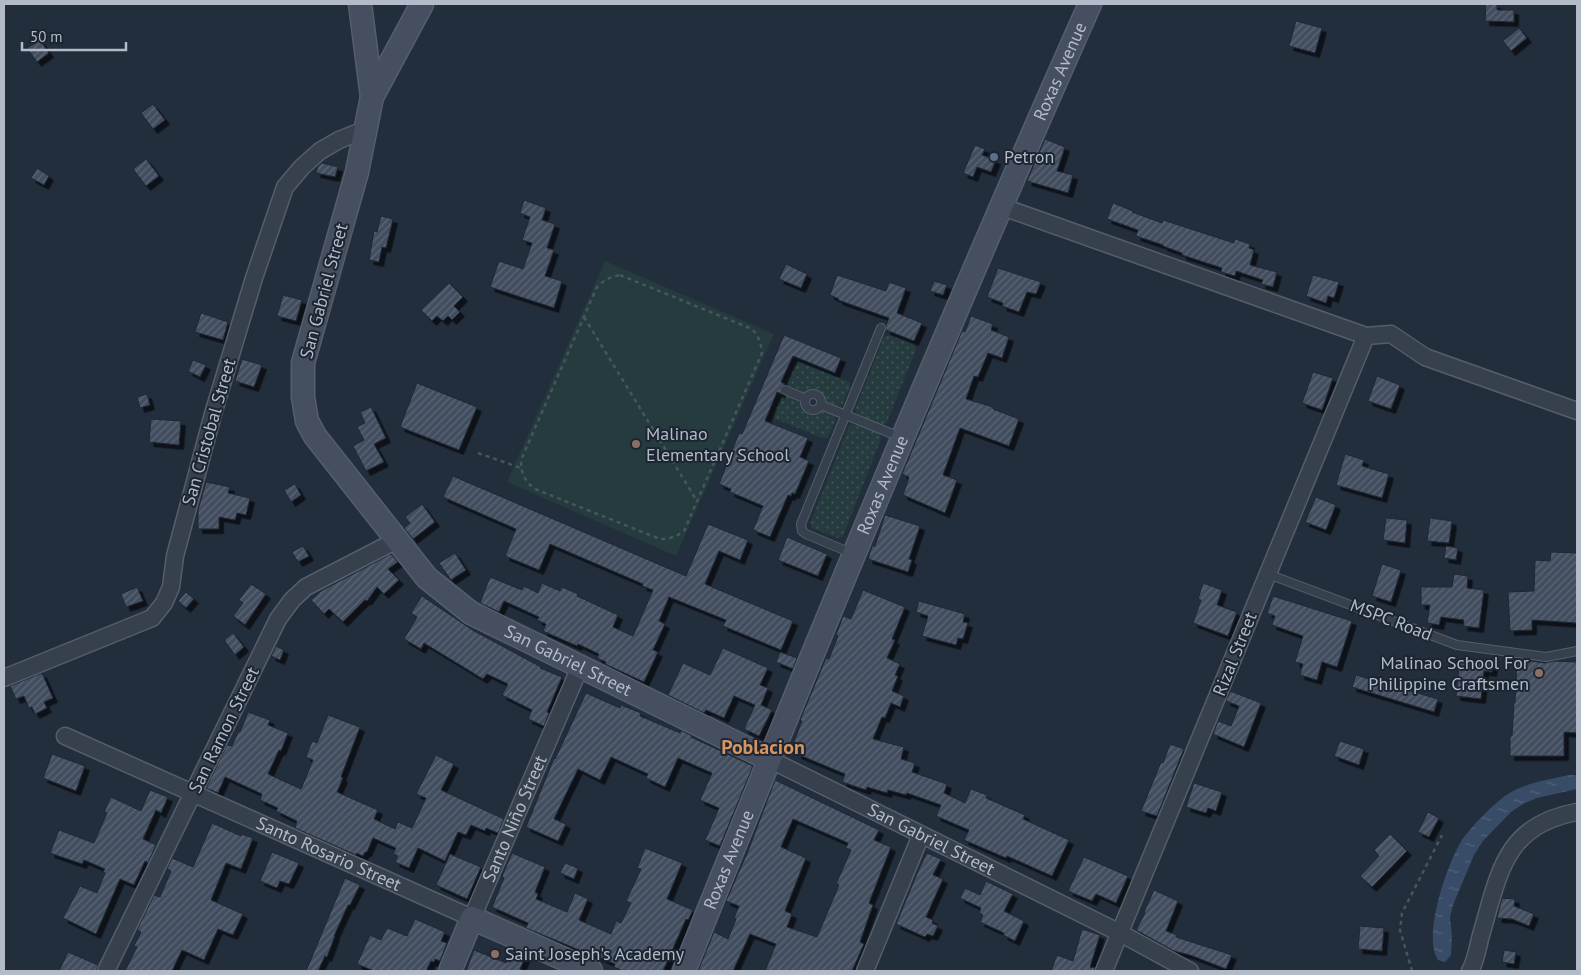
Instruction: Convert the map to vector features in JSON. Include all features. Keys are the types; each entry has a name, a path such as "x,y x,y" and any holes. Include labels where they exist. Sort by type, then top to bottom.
{"main road":[{"path":"360,4 372,97"},
{"path":"372,97 422,4"},
{"name":"Roxas Avenue","path":"684,971 769,759 1000,206 1090,4"},
{"name":"San Gabriel Street","path":"372,97 356,172 303,363 303,397 307,421 315,436 428,578 471,613 769,759"},
{"name":"Santo Niño Street","path":"450,971 472,918"},
{"name":"Santo Rosario Street","path":"472,918 591,971"}],"street":[{"name":"San Cristobal Street","path":"4,678 152,618 164,603 171,587 175,556 213,414 254,278 285,187 302,167 320,151 339,140 364,130"},
{"path":"1000,206 1366,336 1391,334 1425,357 1577,411"},
{"name":"Rizal Street","path":"1104,971 1366,336"},
{"name":"San Ramon Street","path":"106,971 278,619 292,600 306,587 397,540"},
{"name":"Santo Niño Street","path":"472,918 580,666"},
{"name":"Santo Rosario Street","path":"65,736 472,918"},
{"name":"San Gabriel Street","path":"769,759 1120,933 1190,971"},
{"path":"1470,971 1500,870 1513,846 1542,823 1577,812"},
{"path":"865,971 921,835"}],"lane":[{"path":"854,555 806,534 802,531 801,526 882,328"},
{"path":"785,390 806,399 806,404 810,409 815,410 821,405 904,438"},
{"name":"MSPC Road","path":"1268,574 1457,645 1546,657 1577,651"}],"path":[{"path":"620,275 752,329 758,336 762,353 684,531 677,536 660,538 535,489 523,477 521,460 584,317 597,287 611,276 620,275"},
{"path":"584,317 697,501"},
{"path":"478,453 521,468"},
{"path":"1412,971 1400,930 1402,912 1442,835"}],"green space":[{"path":"605,261 774,334 676,556 507,482"},
{"path":"890,335 914,344 916,350 887,422 883,425 857,414 855,410 884,337"},
{"path":"799,362 849,382 850,387 842,405 837,406 826,402 821,392 811,390 804,393 788,386 786,382 794,365"},
{"path":"782,395 801,401 803,409 809,413 815,414 823,411 835,416 836,420 828,437 823,438 775,419 773,414"},
{"path":"852,424 879,433 881,439 843,536 838,538 812,528 810,523 849,426"}],"water":[{"path":"1577,775 1577,789 1537,798 1523,804 1511,812 1483,841 1474,855 1453,905 1450,917 1451,955 1445,962 1438,960 1434,949 1433,935 1438,900 1450,865 1462,840 1496,803 1508,794 1530,784"}],"building":[{"path":"1486,4 1497,4 1497,10 1514,10 1514,22 1485,21"},
{"path":"1296,21 1322,28 1315,53 1289,46"},
{"path":"1519,28 1527,38 1511,51 1503,41"},
{"path":"40,40 49,53 37,62 27,48"},
{"path":"153,104 165,120 153,129 141,113"},
{"path":"1045,139 1065,147 1057,171 1073,175 1068,193 1027,181"},
{"path":"975,145 985,149 982,155 996,160 991,172 977,167 973,177 963,173"},
{"path":"146,159 159,176 146,186 133,169"},
{"path":"322,163 338,167 335,177 316,173 318,166"},
{"path":"37,168 49,176 44,185 31,178"},
{"path":"524,200 546,208 542,220 555,224 547,248 554,250 545,276 562,281 554,308 490,287 499,261 523,269 532,243 522,240 530,217 520,213"},
{"path":"1113,203 1162,223 1163,220 1234,243 1235,239 1250,244 1249,248 1254,250 1250,265 1277,272 1273,287 1261,284 1263,280 1236,271 1235,276 1221,272 1222,268 1182,255 1182,253 1163,245 1136,236 1138,230 1107,219"},
{"path":"381,216 393,219 386,248 382,247 379,262 369,260 374,231 377,232"},
{"path":"786,264 807,274 801,288 779,279"},
{"path":"998,268 1041,282 1036,294 1027,292 1019,312 1002,306 1003,303 987,297"},
{"path":"837,275 886,291 889,282 906,288 897,313 922,323 914,341 886,330 889,318 838,300 830,295"},
{"path":"1313,275 1339,282 1334,298 1328,296 1326,303 1306,296"},
{"path":"934,281 947,285 943,295 930,291"},
{"path":"449,283 463,297 454,306 460,312 452,320 448,316 443,321 437,316 432,321 421,310"},
{"path":"283,295 302,300 296,321 277,316"},
{"path":"201,313 228,322 223,340 195,332"},
{"path":"971,316 993,324 991,330 1009,337 1002,358 988,353 978,377 974,376 966,399 993,407 993,409 1019,419 1009,446 960,428 943,475 957,480 945,513 903,495 909,477 902,474 962,331 965,332"},
{"path":"784,335 841,358 835,373 793,356 781,382 785,384 780,388 781,394 777,392 765,421 808,438 800,457 809,461 795,494 788,495 770,537 753,530 763,506 730,492 731,489 719,484 739,433 742,434"},
{"path":"242,359 262,365 254,387 235,381"},
{"path":"193,360 206,365 200,377 188,371"},
{"path":"1313,372 1333,378 1322,410 1302,403"},
{"path":"1377,376 1400,385 1391,409 1368,401"},
{"path":"417,383 477,407 459,450 400,427"},
{"path":"147,394 150,405 140,408 137,397"},
{"path":"371,407 386,438 374,444 384,462 366,471 353,446 364,440 357,427 365,423 360,412"},
{"path":"151,419 181,421 179,445 149,442"},
{"path":"1345,454 1364,460 1362,466 1389,474 1382,498 1336,485"},
{"path":"453,476 686,576 708,524 748,540 740,560 719,551 705,584 793,621 781,650 723,626 726,620 669,597 659,621 665,624 653,650 658,652 644,682 605,664 606,662 597,658 599,654 543,631 546,624 537,620 539,617 504,601 499,612 480,603 490,577 522,590 524,586 538,593 542,583 560,591 562,587 618,615 613,627 633,636 653,590 550,544 539,570 505,556 516,529 443,497"},
{"path":"206,482 230,487 228,493 250,498 246,515 237,513 235,520 219,517 219,529 198,529 198,510"},
{"path":"295,484 301,495 291,502 284,490"},
{"path":"1316,497 1336,505 1326,530 1305,522"},
{"path":"422,504 435,522 413,539 404,528 410,523 405,517"},
{"path":"885,515 920,526 909,559 912,560 908,572 868,559 872,546 875,546"},
{"path":"1386,518 1407,520 1405,543 1383,540"},
{"path":"1430,518 1452,521 1449,543 1427,541"},
{"path":"787,537 827,554 818,576 778,560"},
{"path":"303,546 309,556 298,562 292,552"},
{"path":"1446,546 1458,548 1456,560 1444,558"},
{"path":"1551,552 1577,553 1577,623 1532,620 1532,630 1510,631 1508,592 1534,591 1535,560 1550,561"},
{"path":"455,553 466,570 451,580 439,563"},
{"path":"391,554 398,562 388,569 399,580 384,594 377,587 367,601 365,600 343,622 329,609 324,614 311,600 321,591"},
{"path":"1382,564 1401,570 1391,602 1372,596"},
{"path":"1454,574 1468,576 1467,588 1484,590 1479,628 1463,626 1464,620 1441,617 1439,625 1427,623 1430,605 1421,605 1421,587 1452,587"},
{"path":"1203,583 1222,590 1217,605 1237,612 1228,636 1193,623 1201,600 1198,599"},
{"path":"251,584 266,594 245,625 233,616 243,603 239,600"},
{"path":"137,587 143,601 126,607 121,594"},
{"path":"863,590 905,607 892,639 895,640 887,658 900,664 895,675 898,676 892,691 904,696 900,707 891,703 885,718 882,717 873,739 904,747 901,759 915,763 912,772 947,784 944,793 965,803 971,789 987,795 986,798 1025,815 1023,819 1069,840 1052,876 964,840 969,830 936,816 941,805 907,793 906,795 888,790 887,793 867,787 866,790 842,782 845,774 797,754 798,751 791,749 802,721 800,720 826,658 829,659 838,636 836,635 843,616 851,619"},
{"path":"186,592 194,599 186,608 178,601"},
{"path":"422,596 474,631 540,668 562,677 547,712 549,713 544,726 528,719 532,710 502,695 508,684 487,674 483,679 424,643 421,649 404,639 417,617 411,613"},
{"path":"1273,596 1352,621 1337,667 1322,662 1317,680 1300,675 1303,664 1295,662 1303,636 1272,625 1275,616 1267,613"},
{"path":"919,601 965,614 963,622 968,623 963,639 958,638 956,645 922,636 928,616 916,612"},
{"path":"233,633 244,647 235,655 224,640"},
{"path":"276,646 284,650 280,660 271,656"},
{"path":"723,648 768,668 760,685 768,688 761,705 772,710 759,736 744,729 755,705 734,696 724,718 706,710 704,713 668,695 683,663 710,675"},
{"path":"780,652 797,658 793,669 776,662"},
{"path":"1460,659 1480,662 1480,659 1494,661 1492,672 1484,671 1481,699 1456,696"},
{"path":"1517,659 1545,663 1554,661 1577,662 1577,733 1564,732 1564,756 1510,756"},
{"path":"42,673 53,698 44,702 47,708 35,714 32,707 29,708 24,696 16,699 10,686"},
{"path":"1356,675 1438,699 1434,712 1352,687"},
{"path":"1230,691 1261,703 1244,747 1213,734 1218,721 1231,726 1239,706 1226,701"},
{"path":"586,693 620,708 621,705 641,713 640,716 680,733 681,730 691,737 753,766 720,846 705,840 719,808 700,800 712,773 678,758 665,787 646,778 648,774 611,757 600,780 578,769 554,819 566,824 558,841 526,827 554,758"},
{"path":"248,712 270,720 268,725 288,733 281,751 279,750 268,774 301,789 313,760 306,757 312,741 317,743 328,715 360,727 337,792 378,810 374,819 395,829 398,822 412,828 426,798 416,794 436,755 454,764 441,790 504,819 498,833 486,828 485,831 471,825 466,835 458,832 445,861 418,848 409,868 395,862 398,856 393,854 396,848 373,838 367,852 363,856 356,853 356,855 295,828 297,821 276,811 278,808 260,800 262,794 225,777 218,793 206,788 227,745 232,746 238,732 240,732"},
{"path":"1340,741 1364,749 1359,765 1334,756"},
{"path":"1170,744 1184,749 1157,816 1141,811"},
{"path":"52,754 85,766 76,791 43,778"},
{"path":"775,780 879,830 874,840 891,847 869,903 873,905 860,942 864,944 852,971 765,971 776,944 750,934 733,971 698,971 714,932 728,939 739,906 726,901 748,851","holes":["793,819 848,843 846,848 851,850 836,884 839,885 817,937 787,927 792,914 785,911 806,858 781,847"]},
{"path":"1194,783 1222,792 1216,811 1208,808 1206,813 1186,807"},
{"path":"150,790 168,797 161,813 156,810 143,839 156,845 148,863 145,861 134,885 120,879 96,934 63,918 80,886 97,893 105,869 84,860 82,864 50,853 59,830 94,843 107,813 104,812 111,797 141,811"},
{"path":"1428,812 1439,818 1429,837 1418,832"},
{"path":"212,823 241,836 241,834 253,838 241,869 226,863 211,900 243,914 233,935 218,929 204,960 182,950 172,971 125,971 137,947 134,946 141,932 137,930 154,895 160,897 171,871 167,869 172,858 193,867"},
{"path":"1390,834 1407,851 1372,887 1360,876 1379,856 1374,850"},
{"path":"645,848 682,863 667,899 693,910 688,920 686,919 663,971 623,971 614,967 615,964 526,928 528,923 492,907 512,853 545,867 535,892 538,894 536,899 567,912 575,893 588,899 579,920 611,934 616,921 621,923 631,903 626,901 641,869 637,868"},
{"path":"272,852 299,863 289,884 280,881 277,888 260,881"},
{"path":"927,853 941,859 933,875 943,879 926,917 933,920 932,923 938,926 933,936 927,934 925,937 896,924"},
{"path":"450,854 481,867 467,899 436,885"},
{"path":"1084,857 1128,876 1116,903 1096,894 1092,901 1068,891"},
{"path":"565,863 578,868 574,879 560,873"},
{"path":"345,878 360,885 350,905 348,905 327,957 325,956 318,971 306,971"},
{"path":"986,881 1013,894 1004,911 1024,921 1015,941 1003,935 1004,933 980,922 983,915 979,913 981,908 960,898 965,888 980,895"},
{"path":"1154,890 1178,901 1166,931 1177,935 1176,937 1232,955 1226,969 1174,951 1136,930"},
{"path":"1502,898 1515,899 1514,906 1534,914 1529,926 1512,919 1497,918"},
{"path":"415,919 445,932 441,941 447,943 440,961 435,959 434,962 431,961 426,971 374,971 357,964 370,935 381,940 387,928 407,936"},
{"path":"1360,926 1384,928 1382,951 1358,949"},
{"path":"1082,929 1100,935 1090,967 1095,968 1094,971 1051,971 1057,955 1073,961"},
{"path":"474,950 506,963 512,950 526,956 520,969 525,971 466,971"},
{"path":"1504,950 1516,952 1514,964 1502,962"},
{"path":"68,952 98,965 96,971 59,971"}],"place":[{"name":"Petron","path":"994,157"},
{"name":"Malinao Elementary School","path":"636,444"},
{"name":"Malinao School For Philippine Craftsmen","path":"1539,673"},
{"name":"Saint Joseph's Academy","path":"495,954"}],"district":[{"name":"Poblacion","path":"763,747"}]}
